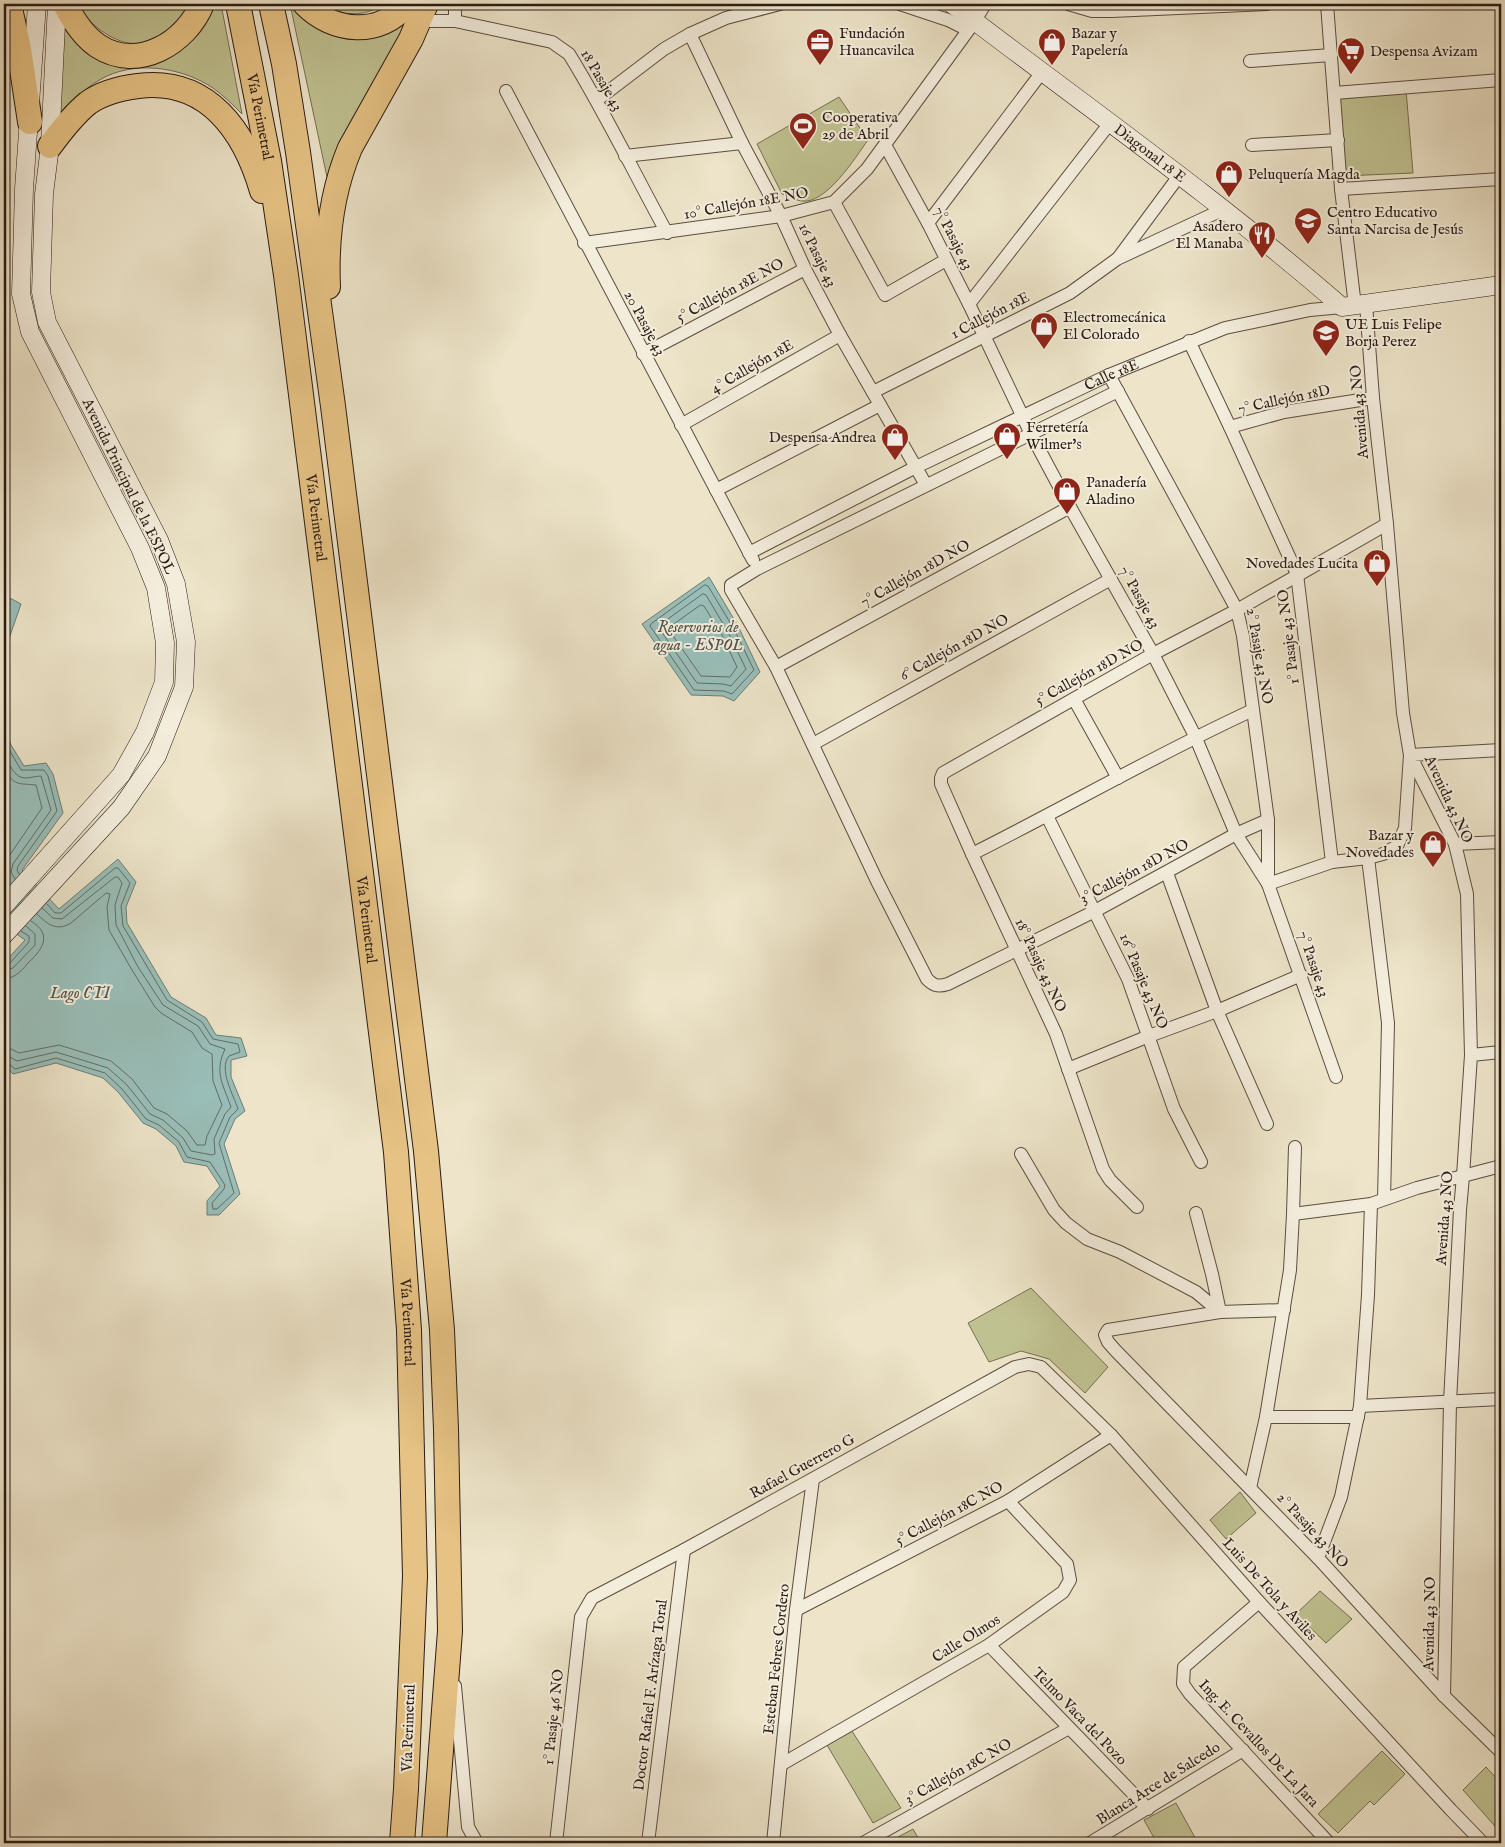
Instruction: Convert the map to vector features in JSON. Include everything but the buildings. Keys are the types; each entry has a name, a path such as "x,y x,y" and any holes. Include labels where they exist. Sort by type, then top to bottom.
{"highway":[{"path":"9,4 19,48 30,122"},
{"path":"65,4 78,26 97,45 112,52 137,55 171,44 191,24 202,4"},
{"name":"Vía Perimetral","path":"238,4 269,161 286,275 396,1152 409,1330 415,1576 402,1843"},
{"name":"Vía Perimetral","path":"271,4 284,64 298,152 332,406 434,1220 446,1419 450,1631 434,1843"},
{"path":"305,4 317,14 333,23 361,28 389,20 401,10 418,9 350,148 338,184 328,263 332,406"},
{"path":"50,146 81,110 90,102 108,93 129,87 152,85 173,86 192,93 210,104 221,114 245,148 255,168 286,275"}],"main road":[{"name":"Avenida Principal de la ESPOL","path":"4,906 121,775 145,732 164,682 165,643 156,588 140,548 30,332 21,294 24,189 38,4"},
{"name":"Avenida Principal de la ESPOL","path":"4,935 121,808 157,756 184,687 186,642 176,584 159,540 47,322 41,292 44,194 50,146 57,4"},
{"name":"Diagonal 18 E","path":"952,4 972,25 1042,72 1110,123 1312,281 1354,306"},
{"path":"26,169 34,175 46,170"},
{"path":"22,254 42,252"},
{"name":"Calle 18E","path":"1354,306 1501,284"},
{"path":"110,491 130,482"}],"street":[{"path":"454,21 455,4"},
{"path":"597,100 664,49 690,34 726,18 780,4"},
{"path":"900,4 948,20 972,25"},
{"path":"946,260 886,294 834,202 867,169 972,25 985,4"},
{"path":"1068,4 1092,11 1267,4"},
{"name":"Avenida 43 NO","path":"1268,884 1332,862 1368,858 1383,854 1397,846 1405,828 1410,755 1403,713 1387,524 1373,398 1354,306 1342,189 1327,4"},
{"name":"18 Pasaje 43","path":"418,9 454,21 552,42 569,54 597,100 667,232"},
{"name":"16 Pasaje 43","path":"690,34 742,143 781,216 805,269 840,335 926,485"},
{"path":"1250,61 1331,55"},
{"path":"928,222 1042,72"},
{"path":"1334,93 1501,80"},
{"name":"20 Pasaje 43","path":"506,91 584,243 758,569"},
{"path":"969,304 1110,123"},
{"path":"1252,146 1338,140"},
{"path":"625,156 742,143"},
{"name":"7° Pasaje 43","path":"885,145 928,222 1031,434 1153,654 1195,736 1236,834 1268,884 1336,1078"},
{"name":"1 Callejón 18E","path":"1117,259 1180,176"},
{"path":"1342,189 1501,179"},
{"name":"10° Callejón 18E NO","path":"584,243 781,216 834,202"},
{"name":"1 Callejón 18E","path":"873,392 1070,293 1117,259 1222,210"},
{"name":"5° Callejón 18E NO","path":"643,354 805,269"},
{"name":"Calle 18E","path":"749,553 1022,415 1189,341 1225,328 1310,310 1354,306"},
{"name":"4° Callejón 18E","path":"681,425 840,335"},
{"name":"1° Pasaje 43 NO","path":"1189,341 1297,574 1332,862"},
{"name":"2° Pasaje 43 NO","path":"1109,375 1237,610 1243,636 1268,820 1268,884"},
{"name":"Calle 18E","path":"758,569 1118,391"},
{"name":"7° Callejón 18D","path":"1230,426 1284,412 1373,398"},
{"path":"716,490 880,405"},
{"name":"7° Callejón 18D NO","path":"776,667 1070,507"},
{"name":"5° Callejón 18D NO","path":"941,778 943,772 1153,654 1237,610 1387,524"},
{"path":"758,569 731,586 731,590 776,667 813,744"},
{"name":"6° Callejón 18D NO","path":"813,744 1111,579"},
{"path":"1074,699 1118,778"},
{"path":"972,854 1048,816 1195,736 1253,710"},
{"name":"3° Callejón 18D NO","path":"813,744 881,889 927,979 933,985 948,984 1095,911 1236,834 1268,820"},
{"path":"1410,755 1501,750"},
{"name":"Avenida 43 NO","path":"1410,755 1455,844 1467,894 1471,1055 1460,1210 1450,1402 1444,1696"},
{"name":"18° Pasaje 43 NO","path":"941,778 972,854 1056,1034 1103,1169 1116,1186 1137,1207"},
{"name":"16° Pasaje 43 NO","path":"1048,816 1128,979 1174,1109 1201,1162"},
{"path":"1455,844 1501,842"},
{"path":"1368,858 1388,1023 1384,1199"},
{"path":"1167,873 1217,1011 1267,1124"},
{"path":"1068,1069 1217,1011 1301,975"},
{"path":"1471,1055 1501,1052"},
{"path":"1250,1488 1266,1417 1290,1270 1294,1147"},
{"path":"1021,1154 1054,1210 1066,1223 1087,1239 1120,1252 1196,1292 1220,1312 1284,1310"},
{"path":"1293,1214 1371,1204 1417,1188 1501,1166"},
{"path":"1318,1558 1340,1497 1359,1412 1368,1295 1371,1204"},
{"path":"1196,1213 1220,1312"},
{"name":"2° Pasaje 43 NO","path":"1220,1312 1108,1330 1105,1335 1108,1342 1318,1558 1444,1696 1501,1751"},
{"name":"Luis De Tola y Aviles","path":"1029,1364 1041,1368 1111,1435 1259,1602 1483,1843"},
{"name":"Rafael Guerrero G","path":"592,1598 684,1550 1015,1367 1029,1364"},
{"path":"1266,1417 1359,1412 1450,1402 1501,1399"},
{"name":"5° Callejón 18C NO","path":"796,1610 1008,1501 1111,1435"},
{"name":"Esteban Febres Cordero","path":"773,1843 796,1610 813,1479"},
{"name":"Calle Olmos","path":"782,1764 989,1645 1063,1592 1070,1580 1066,1564 1008,1501"},
{"name":"Doctor Rafael F. Arízaga Toral","path":"648,1843 684,1550"},
{"name":"1° Pasaje 46 NO","path":"556,1843 581,1617 592,1598"},
{"name":"Ing. E. Cevallos De La Jara","path":"1259,1602 1184,1667 1182,1676 1184,1684 1190,1694 1322,1841"},
{"path":"450,1631 468,1827 476,1842"},
{"name":"Telmo Vaca del Pozo","path":"989,1645 1148,1809"},
{"name":"3° Callejón 18C NO","path":"863,1843 1070,1728"},
{"name":"Blanca Arce de Salcedo","path":"1090,1843 1242,1750"}],"green space":[{"path":"76,4 194,4 174,33 160,40 138,44 127,43 106,34 79,10"},
{"path":"212,4 221,4 242,114 213,88 201,81 175,71 147,68 120,71 107,76 81,93 59,115 60,16 129,58"},
{"path":"290,4 294,4 338,34 418,4 366,98 327,177"},
{"path":"319,4 384,4 368,12 352,14 334,11"},
{"path":"1406,90 1413,173 1343,176 1337,96"},
{"path":"839,97 868,140 839,179 820,196 811,200 801,201 782,194 757,144"},
{"path":"1031,1288 1108,1367 1085,1393 1049,1359 1021,1351 989,1362 968,1323"},
{"path":"1240,1492 1256,1513 1226,1539 1210,1520"},
{"path":"1320,1591 1352,1619 1326,1643 1296,1614"},
{"path":"852,1731 901,1808 873,1823 827,1745"},
{"path":"1382,1751 1405,1774 1374,1805 1370,1801 1338,1833 1318,1814"},
{"path":"1486,1767 1501,1783 1501,1833 1463,1790"},
{"path":"1176,1803 1198,1843 1157,1843 1144,1820"},
{"path":"913,1829 921,1843 887,1843"}],"water":[{"name":"Reservorios de agua - ESPOL","path":"709,577 738,626 760,672 734,701 723,696 691,695 642,624"},
{"path":"10,598 21,604 4,653 4,601"},
{"name":"Lago CTI","path":"4,726 11,745 24,766 46,763 53,774 63,813 22,870 59,909 118,859 136,882 126,907 127,923 171,997 206,1018 216,1035 241,1038 247,1056 231,1060 231,1077 245,1111 235,1119 224,1144 240,1194 219,1215 207,1215 207,1201 220,1186 207,1166 184,1162 176,1146 156,1129 143,1123 118,1092 103,1078 56,1063 13,1074 4,1067 4,963 25,940 4,925"}],"place":[{"name":"Fundación Huancavilca","path":"820,66"},
{"name":"Bazar y Papelería","path":"1052,66"},
{"name":"Despensa Avizam","path":"1351,75"},
{"name":"Cooperativa 29 de Abril","path":"803,150"},
{"name":"Peluquería Magda","path":"1229,198"},
{"name":"Centro Educativo Santa Narcisa de Jesús","path":"1308,245"},
{"name":"Asadero El Manaba","path":"1262,259"},
{"name":"Electromecánica El Colorado","path":"1044,350"},
{"name":"UE Luis Felipe Borja Perez","path":"1326,357"},
{"name":"Ferretería Wilmer's","path":"1007,460"},
{"name":"Despensa Andrea","path":"895,461"},
{"name":"Panadería Aladino","path":"1067,515"},
{"name":"Novedades Lucita","path":"1377,587"},
{"name":"Bazar y Novedades","path":"1433,868"}]}
